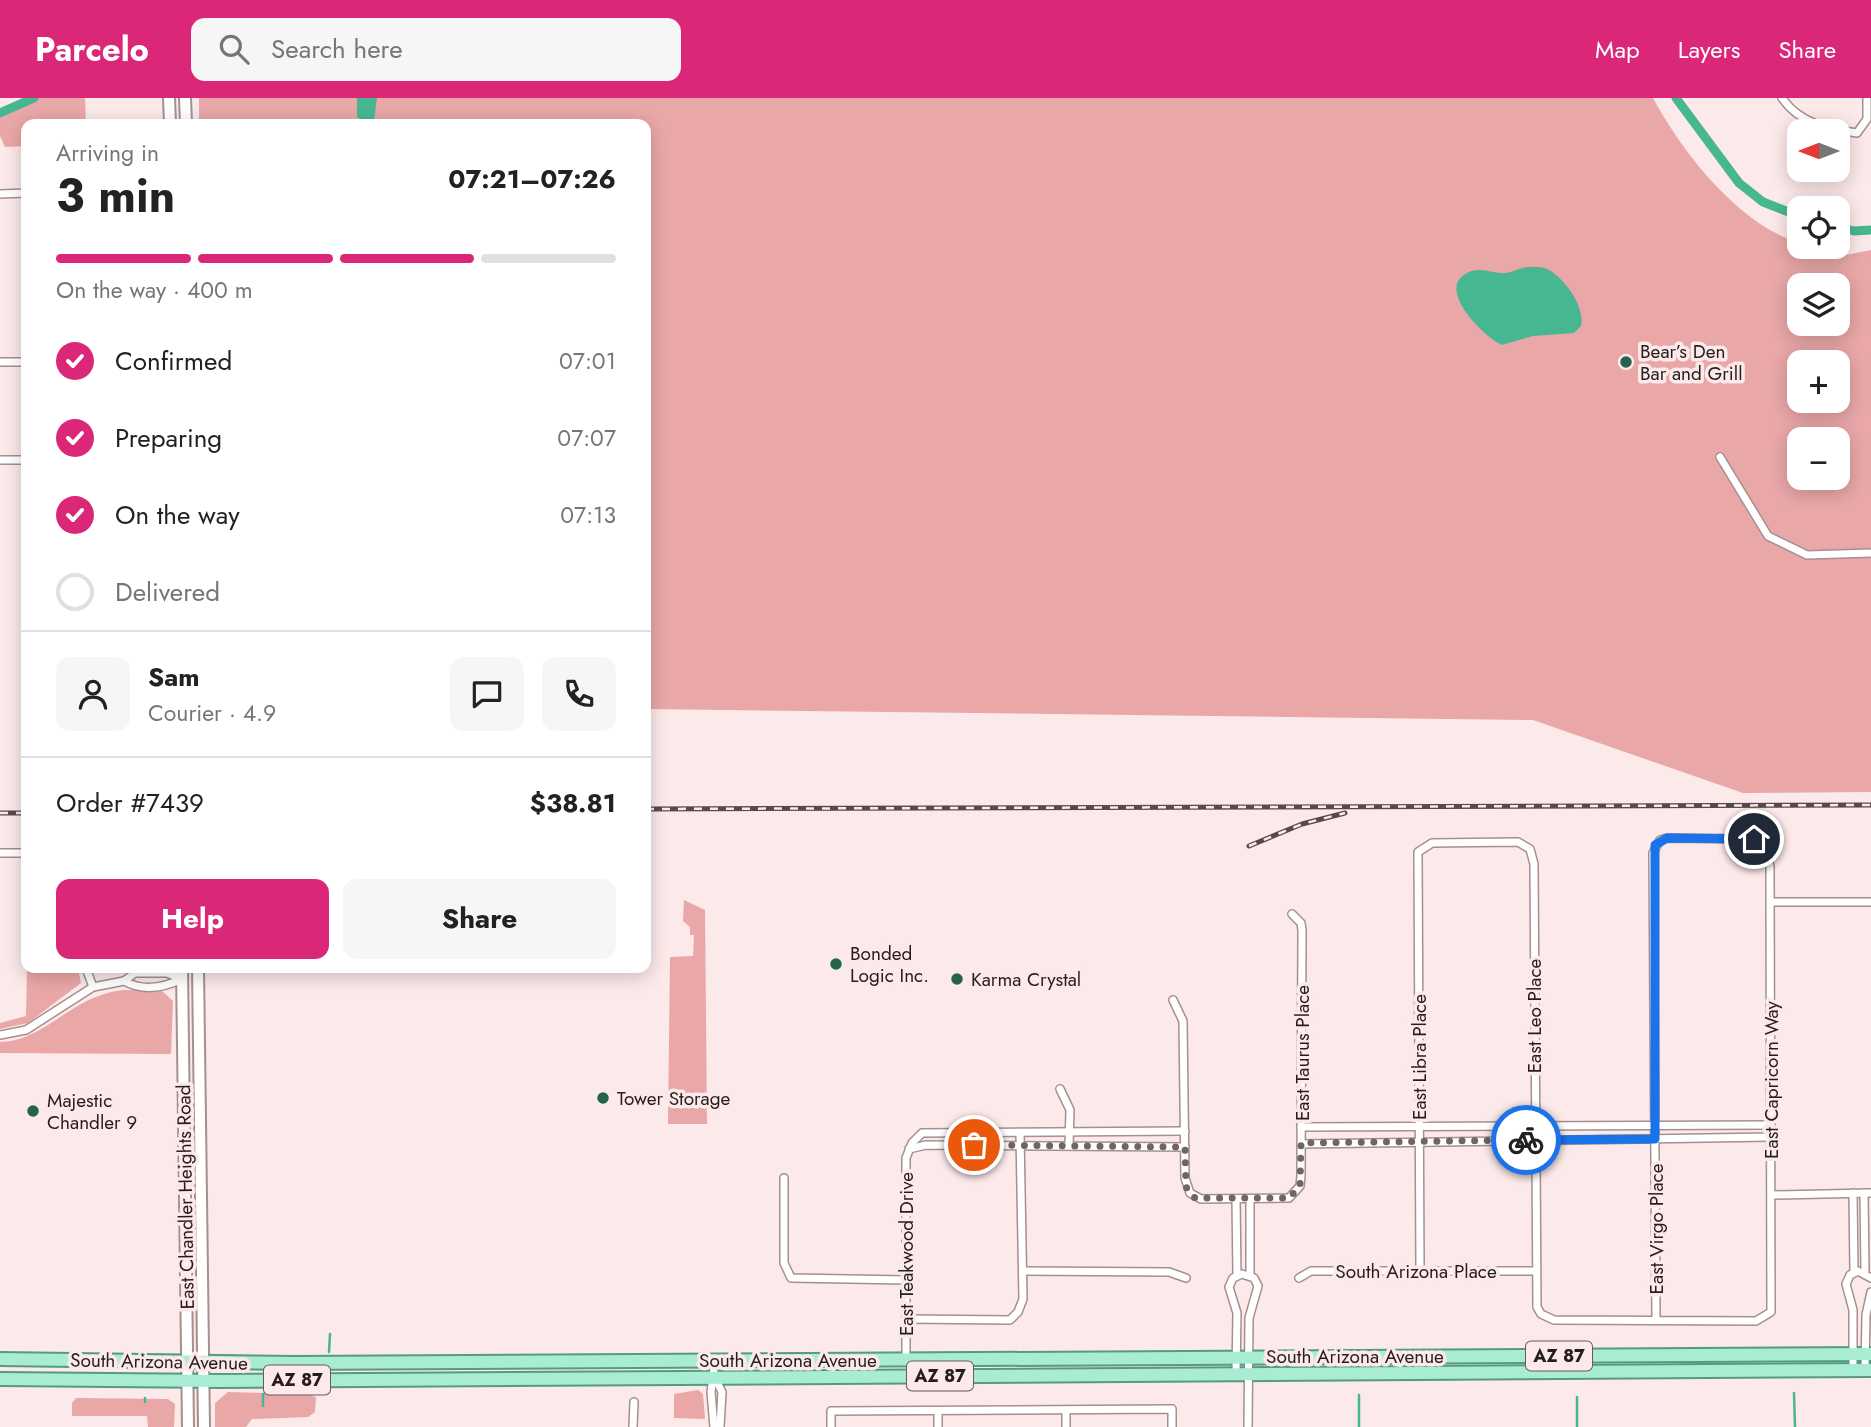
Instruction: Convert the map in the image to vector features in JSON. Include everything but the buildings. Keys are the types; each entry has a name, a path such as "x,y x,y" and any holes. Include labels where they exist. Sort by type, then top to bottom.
{"main road":[{"path":"169,98 170,119"},
{"path":"185,98 186,119"},
{"name":"East Chandler Heights Road","path":"182,973 188,1427"},
{"name":"East Chandler Heights Road","path":"198,973 204,1427"},
{"name":"South Arizona Avenue","path":"0,1359 203,1363 1863,1354"},
{"path":"446,1362 446,1378"},
{"name":"South Arizona Avenue","path":"0,1379 203,1381 1863,1370"}],"street":[{"path":"1782,98 1789,108 1821,129 1857,133 1867,119 1867,98"},
{"path":"0,194 21,193"},
{"path":"0,362 21,362"},
{"path":"1720,457 1768,536 1807,555 1871,553"},
{"path":"0,460 21,460"},
{"name":"East Capricorn Way","path":"1655,845 1667,838 1761,841 1769,855 1772,1125 1772,1305 1764,1317 1756,1321 1656,1320"},
{"name":"East Libra Place","path":"1420,1271 1418,852 1432,843 1518,842 1526,846"},
{"name":"East Virgo Place","path":"1655,845 1656,1320"},
{"name":"East Leo Place","path":"1526,846 1533,855 1534,864 1536,1307 1541,1314 1554,1320 1656,1320"},
{"path":"0,853 21,853"},
{"path":"1771,902 1871,902"},
{"name":"East Taurus Place","path":"1250,1199 1289,1198 1300,1186 1302,930 1301,923 1292,914"},
{"path":"88,973 93,987"},
{"path":"0,1035 26,1030 93,987 124,981 135,973 182,973"},
{"path":"124,981 134,986 166,986 182,973"},
{"path":"1173,1000 1180,1008 1183,1021 1185,1178 1190,1193 1201,1199 1250,1199 1250,1276"},
{"path":"1060,1088 1070,1110 1067,1132 1069,1146"},
{"path":"1301,1127 1772,1125"},
{"path":"909,1149 922,1133 1185,1131"},
{"path":"907,1319 1010,1320 1021,1306 1023,1271 1020,1134"},
{"path":"1301,1143 1772,1137"},
{"path":"909,1149 926,1146 1021,1145 1185,1147"},
{"name":"East Teakwood Drive","path":"906,1359 906,1158 909,1149"},
{"path":"783,1178 783,1263 788,1274 797,1280 906,1280"},
{"path":"1772,1195 1868,1193 1868,1275 1854,1272"},
{"path":"1853,1194 1854,1272 1846,1284 1863,1354 1863,1370"},
{"path":"1236,1199 1237,1275 1229,1287 1237,1313 1248,1427"},
{"path":"1023,1271 1169,1272 1186,1278"},
{"name":"South Arizona Place","path":"1299,1278 1311,1271 1535,1271"},
{"path":"1237,1275 1250,1276 1257,1282 1258,1290 1251,1303 1242,1357 1242,1374"},
{"path":"1863,1370 1866,1315 1871,1292"},
{"path":"714,1427 712,1392 715,1360"},
{"path":"715,1377 722,1392 720,1427"},
{"path":"633,1427 634,1402"},
{"path":"831,1427 831,1411 1172,1409 1172,1427"},
{"path":"1066,1410 1066,1427"},
{"path":"938,1412 938,1427"}],"shaded area":[{"path":"37,98 85,98 86,119 21,119 21,146 5,147 0,136 0,115"},
{"path":"199,98 1653,98 1679,141 1714,184 1755,220 1787,238 1787,259 1850,259 1850,254 1871,250 1871,792 1743,793 1533,720 651,709 651,119 199,119"},
{"path":"357,98 377,98 374,119 357,117"},
{"path":"1527,267 1546,269 1562,280 1577,303 1581,326 1574,333 1533,336 1502,345 1484,333 1466,312 1456,290 1459,280 1475,270 1503,273"},
{"path":"684,900 705,910 707,1124 668,1124 670,957 693,956 694,935 690,935 690,927 683,921"},
{"path":"27,973 79,973 81,983 28,1023 0,1029 0,1023 26,1016"},
{"path":"123,990 161,990 173,1001 171,1054 0,1053 0,1042 31,1034 88,1001"},
{"path":"698,1390 703,1394 705,1419 674,1418 674,1394"},
{"path":"228,1392 306,1394 316,1397 315,1412 308,1417 252,1419 246,1427 215,1427 215,1403"},
{"path":"76,1398 168,1399 175,1404 174,1427 148,1427 147,1416 72,1416 72,1403"}],"waterway":[{"path":"0,113 34,98"},
{"path":"1676,98 1739,183 1763,202 1787,211"},
{"path":"1850,230 1871,230"},
{"path":"329,1352 330,1334"},
{"path":"1794,1393 1795,1427"},
{"path":"263,1394 263,1406"},
{"path":"1359,1395 1359,1427"},
{"path":"1577,1397 1577,1427"}],"railway":[{"path":"651,809 1871,805"},
{"path":"0,813 21,813"},
{"path":"1249,846 1302,824 1345,813"}],"way so far":[{"path":"974,1145 1185,1147 1186,1187 1195,1198 1201,1199 1289,1198 1300,1186 1301,1143 1526,1140"}],"place":[{"name":"Bear’s Den Bar and Grill","path":"1626,362"},
{"name":"Bonded Logic Inc.","path":"836,964"},
{"name":"Karma Crystal","path":"957,979"},
{"name":"Tower Storage","path":"603,1098"},
{"name":"Majestic Chandler 9","path":"33,1111"}],"route":[{"path":"1526,1140 1655,1139 1655,845 1667,838 1754,839"}]}
